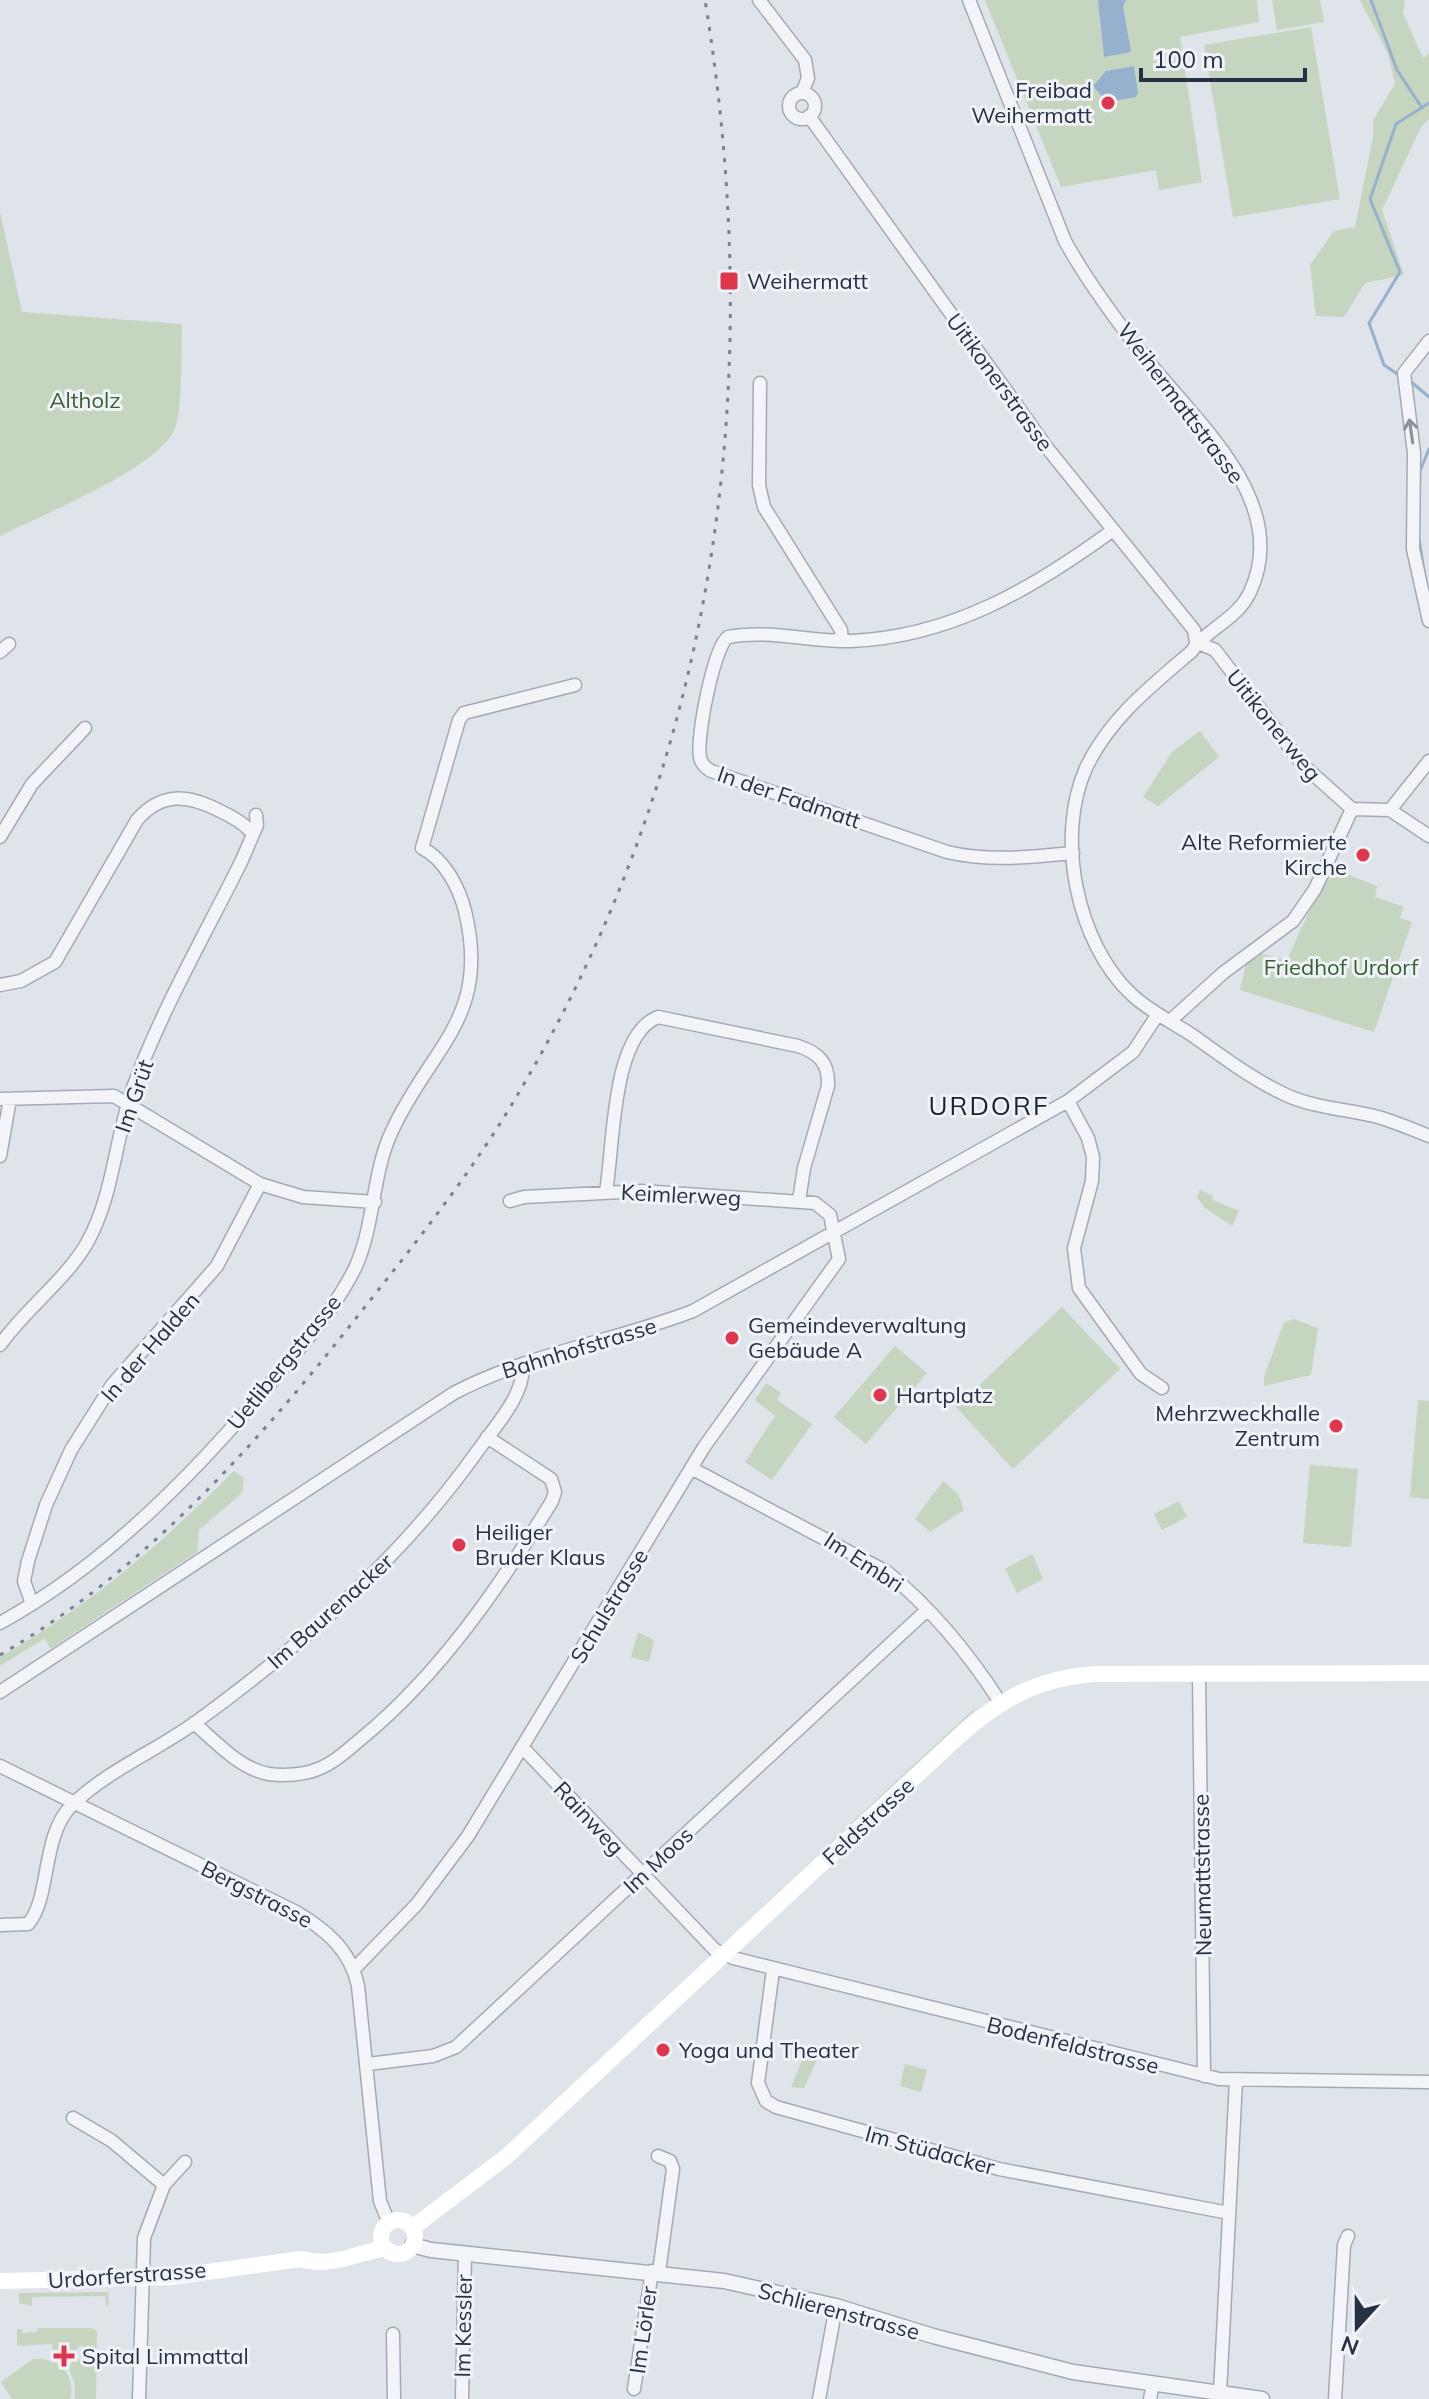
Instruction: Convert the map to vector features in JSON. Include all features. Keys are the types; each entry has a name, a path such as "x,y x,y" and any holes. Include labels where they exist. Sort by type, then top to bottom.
{"main road":[{"name":"Feldstrasse","path":"412,2236 484,2177 1000,1702 1039,1683 1071,1676 1429,1673"},
{"path":"385,2234 404,2221 412,2236"},
{"name":"Urdorferstrasse","path":"0,2281 142,2278 301,2259 385,2234 399,2254 412,2236"}],"street":[{"path":"759,0 805,60 808,78 802,93"},
{"name":"Weihermattstrasse","path":"969,0 1065,241 1081,270 1230,461 1252,504 1260,545 1250,592 1234,615 1196,642 1191,652 1115,721 1085,771 1073,819 1073,853 1082,907 1105,961 1132,995 1164,1018"},
{"name":"Uitikonerstrasse","path":"802,93 814,102 809,116 796,117 789,107 791,98 802,93"},
{"name":"Uitikonerstrasse","path":"809,116 988,368 1194,630 1196,642"},
{"path":"1429,341 1404,378 1421,479 1413,549 1429,621"},
{"path":"760,383 759,485 764,507 841,630 842,641"},
{"name":"In der Fadmatt","path":"1073,853 1019,858 968,857 947,852 704,766 700,741 722,641 737,635 842,641 952,624 1030,587 1113,530"},
{"name":"Uitikonerweg","path":"1196,642 1215,650 1310,774 1352,809"},
{"name":"Uetlibergstrasse","path":"0,1623 32,1604 121,1537 168,1495 266,1388 347,1283 363,1249 392,1130 456,1028 473,965 462,900 435,854 422,848 464,713 575,685"},
{"path":"0,837 32,784 85,728"},
{"path":"1390,810 1429,761"},
{"path":"0,985 21,981 55,962 137,820 154,803 183,796 199,800 230,815 251,832"},
{"path":"1352,809 1390,810 1429,836"},
{"name":"Bahnhofstrasse","path":"0,1692 444,1398 479,1379 641,1331 693,1311 1101,1080 1133,1052 1164,1018 1293,921 1315,889 1352,809"},
{"name":"Im Grüt","path":"0,1345 22,1316 68,1272 87,1242 102,1205 128,1102 242,860 251,832 257,825 256,815"},
{"path":"606,1191 617,1097 625,1066 637,1031 658,1017 798,1046 818,1054 828,1072 828,1086 801,1180 799,1201"},
{"path":"1164,1018 1259,1082 1288,1096 1378,1117 1429,1136"},
{"path":"0,1156 5,1099 95,1094 128,1102 260,1184 303,1197 375,1202"},
{"path":"1068,1101 1088,1138 1093,1157 1092,1181 1074,1248 1079,1288 1141,1374 1162,1388"},
{"name":"In der Halden","path":"32,1604 24,1581 28,1561 50,1495 71,1450 112,1385 217,1266 260,1184"},
{"name":"Keimlerweg","path":"510,1201 606,1191 799,1201 825,1209 836,1232"},
{"name":"Schulstrasse","path":"354,1969 417,1904 449,1864 523,1748 691,1468 776,1344 835,1266 840,1252 836,1232"},
{"name":"Im Baurenacker","path":"75,1802 194,1723 279,1658 395,1554 445,1496 520,1389 523,1365"},
{"path":"194,1723 250,1767 270,1774 294,1774 320,1769 344,1753 408,1699 457,1638 552,1501 555,1492 551,1479 487,1437"},
{"name":"Im Embri","path":"691,1468 865,1558 908,1589 974,1662 1000,1702"},
{"name":"Im Moos","path":"368,2064 433,2056 456,2047 927,1610"},
{"name":"Neumattstrasse","path":"1199,1674 1204,2076"},
{"name":"Rainweg","path":"523,1748 642,1875 715,1950 724,1955"},
{"name":"Bergstrasse","path":"0,1766 318,1925 342,1947 354,1969 368,2064 385,2234"},
{"path":"0,1925 28,1924 37,1915 47,1855 67,1810 75,1802"},
{"name":"Bodenfeldstrasse","path":"724,1955 773,1970 1204,2076 1236,2080 1429,2082"},
{"name":"Im Stüdacker","path":"773,1970 758,2083 766,2101 776,2107 999,2169 1229,2213"},
{"path":"1220,2393 1236,2080"},
{"path":"73,2118 112,2141 164,2185"},
{"name":"Im Lörler","path":"634,2389 673,2169 670,2161 658,2156"},
{"path":"139,2399 145,2297 142,2278 144,2238 164,2185 185,2162"},
{"name":"Schlierenstrasse","path":"412,2236 431,2250 724,2281 836,2306 1015,2358 1152,2392 1220,2393 1262,2399"},
{"path":"1335,2399 1344,2245 1348,2236"},
{"name":"Im Kessler","path":"462,2399 465,2253"},
{"path":"819,2399 836,2306"},
{"path":"393,2334 394,2399"}],"green space":[{"name":"Freibad Weihermatt","path":"985,0 1257,0 1259,22 1180,37 1202,182 1159,190 1156,170 1061,187"},
{"path":"1272,0 1320,0 1324,22 1277,30"},
{"path":"1360,0 1405,0 1403,13 1423,58 1429,54 1429,119 1421,127 1382,210 1404,275 1365,283 1344,317 1316,316 1310,265 1334,231 1355,227 1373,137 1373,120 1395,84 1388,54"},
{"path":"1311,27 1340,199 1233,217 1204,45"},
{"name":"Altholz","path":"0,212 22,312 182,324 178,418 165,443 124,474 0,536"},
{"path":"1200,731 1219,757 1158,806 1143,797 1172,752"},
{"name":"Friedhof Urdorf","path":"1329,867 1377,886 1375,897 1404,907 1400,918 1412,922 1374,1032 1240,990 1246,964 1262,954 1287,960"},
{"path":"1200,1190 1213,1196 1212,1200 1239,1211 1232,1226 1204,1207 1197,1197"},
{"path":"1062,1307 1120,1369 1013,1469 956,1407"},
{"path":"1293,1319 1318,1328 1311,1375 1264,1386 1264,1376 1284,1323"},
{"name":"Hartplatz","path":"895,1346 927,1373 866,1444 834,1417"},
{"path":"766,1383 781,1393 777,1400 812,1424 772,1480 745,1462 775,1416 755,1400"},
{"path":"1418,1400 1429,1401 1429,1499 1410,1497"},
{"path":"1310,1465 1358,1469 1351,1547 1303,1543"},
{"path":"234,1471 244,1478 242,1493 199,1530 197,1552 50,1649 45,1638 0,1666 0,1657 64,1617 123,1572"},
{"path":"943,1481 958,1494 964,1510 930,1532 915,1519"},
{"path":"1179,1501 1187,1517 1162,1530 1154,1514"},
{"path":"1032,1554 1043,1579 1017,1593 1005,1569"},
{"path":"638,1632 654,1640 649,1662 631,1657"},
{"path":"975,1710 743,1923 972,1711"},
{"path":"803,2058 817,2060 804,2088 791,2087"},
{"path":"905,2064 927,2070 921,2092 900,2086"},
{"path":"108,2292 109,2305 106,2305 105,2296 32,2297 32,2306 19,2303 19,2293"},
{"path":"38,2328 92,2328 97,2331 96,2399 75,2399 75,2384 68,2367 76,2358 83,2361 90,2353 81,2345 76,2350 53,2350 52,2344 17,2346 17,2329 22,2329 22,2333 37,2332"},
{"path":"33,2359 50,2361 63,2369 71,2382 70,2399 12,2399 1,2382"}],"water":[{"path":"1098,0 1126,0 1123,6 1131,52 1104,57"},
{"path":"1134,66 1136,97 1107,102 1093,86 1106,71"}],"waterway":[{"path":"1371,0 1397,70 1422,108"},
{"path":"1402,377 1384,365 1369,323 1400,272 1370,199 1396,124 1429,103"},
{"path":"1409,380 1429,397"},
{"path":"1419,496 1420,471 1429,449"},
{"path":"1419,539 1424,571"}],"railway":[{"path":"0,1655 101,1586 192,1505 275,1417 373,1297 451,1195 506,1114 577,984 634,851 678,715 708,576 725,435 730,291 723,146 705,0"}],"place":[{"name":"Freibad Weihermatt","path":"1108,103"},
{"name":"Weihermatt","path":"729,281"},
{"name":"Alte Reformierte Kirche","path":"1363,855"},
{"name":"Gemeindeverwaltung Gebäude A","path":"732,1338"},
{"name":"Hartplatz","path":"880,1395"},
{"name":"Mehrzweckhalle Zentrum","path":"1336,1426"},
{"name":"Heiliger Bruder Klaus","path":"459,1545"},
{"name":"Yoga und Theater","path":"663,2050"},
{"name":"Spital Limmattal","path":"64,2356"}],"district":[{"name":"URDORF","path":"989,1106"}]}
